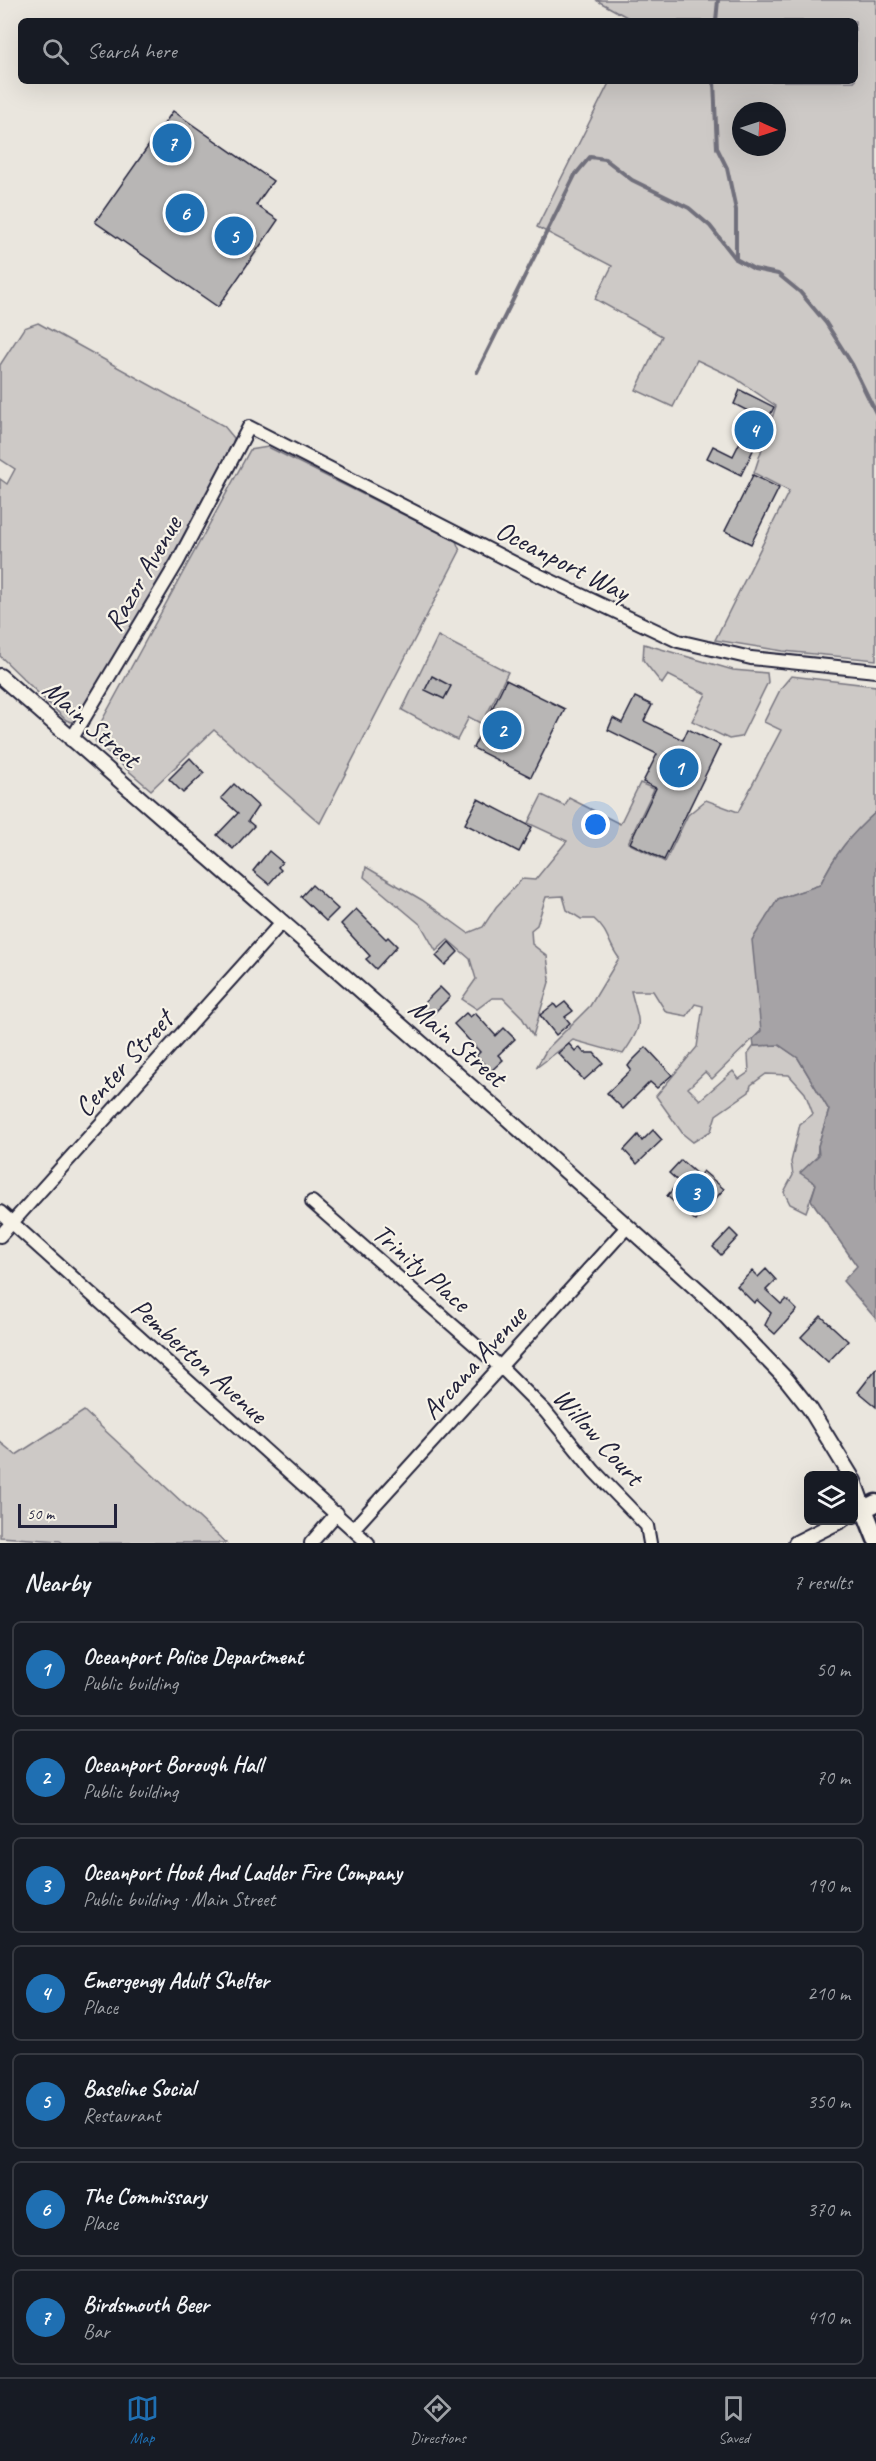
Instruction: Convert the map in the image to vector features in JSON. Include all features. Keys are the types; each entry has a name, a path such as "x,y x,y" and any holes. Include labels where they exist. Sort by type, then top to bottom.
{"main road":[{"path":"865,1509 876,1539"}],"street":[{"name":"Oceanport Way","path":"249,427 541,577 678,640 751,658 876,671"},
{"name":"Razor Avenue","path":"71,740 177,563 249,427"},
{"name":"Main Street","path":"0,676 717,1307 787,1380 810,1409 848,1471"},
{"name":"Center Street","path":"0,1236 282,922"},
{"name":"Trinity Place","path":"312,1202 500,1368"},
{"name":"Pemberton Avenue","path":"0,1212 368,1543"},
{"name":"Arcana Avenue","path":"353,1529 627,1227"},
{"name":"Willow Court","path":"500,1368 545,1410 594,1471 647,1526 650,1543"},
{"path":"858,1491 865,1509"},
{"path":"311,1543 337,1513"},
{"path":"796,1543 834,1525"}],"shaded area":[{"path":"596,0 876,0 876,660 783,651 715,640 789,491 754,473 776,406 735,378 697,360 673,407 636,390 662,336 595,299 612,266 537,227 608,84 858,84 858,18 629,18"},
{"path":"38,323 224,426 234,438 231,451 82,718 71,722 66,720 0,656 0,479 7,484 15,469 0,459 0,365 24,328"},
{"path":"268,447 456,541 460,551 320,823 214,730 151,790 96,743 94,735 250,450"},
{"path":"438,636 508,672 482,724 469,717 457,740 402,710"},
{"path":"644,644 733,670 767,673 768,682 741,737 729,739 692,721 706,694 668,675 662,684 643,660"},
{"path":"791,676 876,686 876,812 844,846 820,885 778,899 761,1031 712,1079 705,1072 688,1088 700,1100 733,1071 739,1079 749,1072 748,1054 754,1046 779,1045 798,1058 829,1110 818,1146 816,1184 806,1212 790,1204 784,1192 793,1175 791,1162 800,1124 813,1114 805,1093 789,1075 766,1074 751,1085 749,1092 716,1115 711,1131 693,1142 683,1134 656,1096 697,1047 703,1006 695,1004 687,1016 666,1012 653,991 631,991 638,1023 635,1036 623,1054 573,1040 536,1068 547,1049 590,1006 619,958 606,933 594,919 581,919 567,910 563,896 546,897 537,925 531,930 532,944 547,956 550,979 533,1036 521,1016 503,998 492,998 477,1009 462,999 476,979 470,959 448,940 436,951 421,925 364,877 366,867 422,900 468,933 483,927 496,907 522,879 535,880 567,841 528,823 542,795 565,806 569,798 620,824 640,783 654,789 628,843 665,862 688,815 706,800 738,812 781,730 764,722 781,688"},
{"path":"876,812 876,1319 843,1281 857,1266 811,1200 816,1184 800,1173 819,1155 818,1146 829,1110 798,1058 779,1045 754,1046 753,1039 761,1031 752,940 778,899 820,885 844,846"},
{"path":"84,1411 226,1543 63,1543 0,1537 0,1442 16,1455"}],"building":[{"path":"173,111 273,181 256,205 278,220 218,307 95,222"},
{"path":"740,390 774,407 741,475 707,458 713,446 733,456 754,414 734,404"},
{"path":"753,475 779,488 751,544 725,531"},
{"path":"432,676 451,686 444,699 425,690"},
{"path":"506,680 565,709 531,777 473,748"},
{"path":"635,697 652,705 644,721 683,740 688,729 720,745 664,860 630,843 656,788 643,782 657,754 608,730 613,718 622,723"},
{"path":"190,758 204,773 183,793 169,779"},
{"path":"234,784 258,806 248,821 254,826 233,849 217,835 238,813 221,798"},
{"path":"478,799 532,827 519,852 465,824"},
{"path":"269,851 282,862 278,867 281,870 269,884 253,871"},
{"path":"312,885 338,909 326,921 301,897"},
{"path":"356,909 386,939 388,937 397,946 376,969 366,959 370,956 341,924"},
{"path":"449,942 458,952 445,965 436,956"},
{"path":"440,987 450,997 431,1016 421,1006"},
{"path":"565,1002 573,1011 565,1017 570,1023 556,1035 540,1015 554,1004 557,1008"},
{"path":"466,1013 470,1017 475,1013 496,1036 504,1028 515,1039 498,1055 503,1060 491,1071 476,1056 480,1052 454,1024"},
{"path":"569,1044 575,1051 579,1047 584,1053 594,1053 603,1063 584,1080 558,1053"},
{"path":"646,1047 672,1075 657,1088 650,1082 623,1109 607,1093 631,1070 628,1066"},
{"path":"653,1130 662,1140 637,1164 624,1150 638,1135 642,1141"},
{"path":"681,1160 699,1176 703,1171 724,1189 696,1221 667,1196 679,1182 669,1173"},
{"path":"730,1229 738,1237 721,1255 713,1247"},
{"path":"766,1269 776,1280 766,1290 781,1304 786,1299 797,1310 775,1334 765,1325 771,1313 757,1300 754,1303 737,1286 752,1271 758,1277"},
{"path":"821,1316 848,1341 828,1362 801,1337"},
{"path":"876,1369 876,1407 858,1392"}],"waterway":[{"path":"716,18 718,0"},
{"path":"714,84 717,148 727,168 736,210 736,259 754,269 778,274 800,292 826,323 852,364 876,413"},
{"path":"477,372 575,175 590,157 605,159 632,180 689,208 710,226 736,259"}],"place":[{"name":"Birdsmouth Beer","path":"172,143"},
{"name":"The Commissary","path":"185,213"},
{"name":"Baseline Social","path":"234,236"},
{"name":"Emergengy Adult Shelter","path":"754,430"},
{"name":"Oceanport Borough Hall","path":"502,730"},
{"name":"Oceanport Police Department","path":"679,768"},
{"name":"Oceanport Hook And Ladder Fire Company","path":"695,1193"}]}
